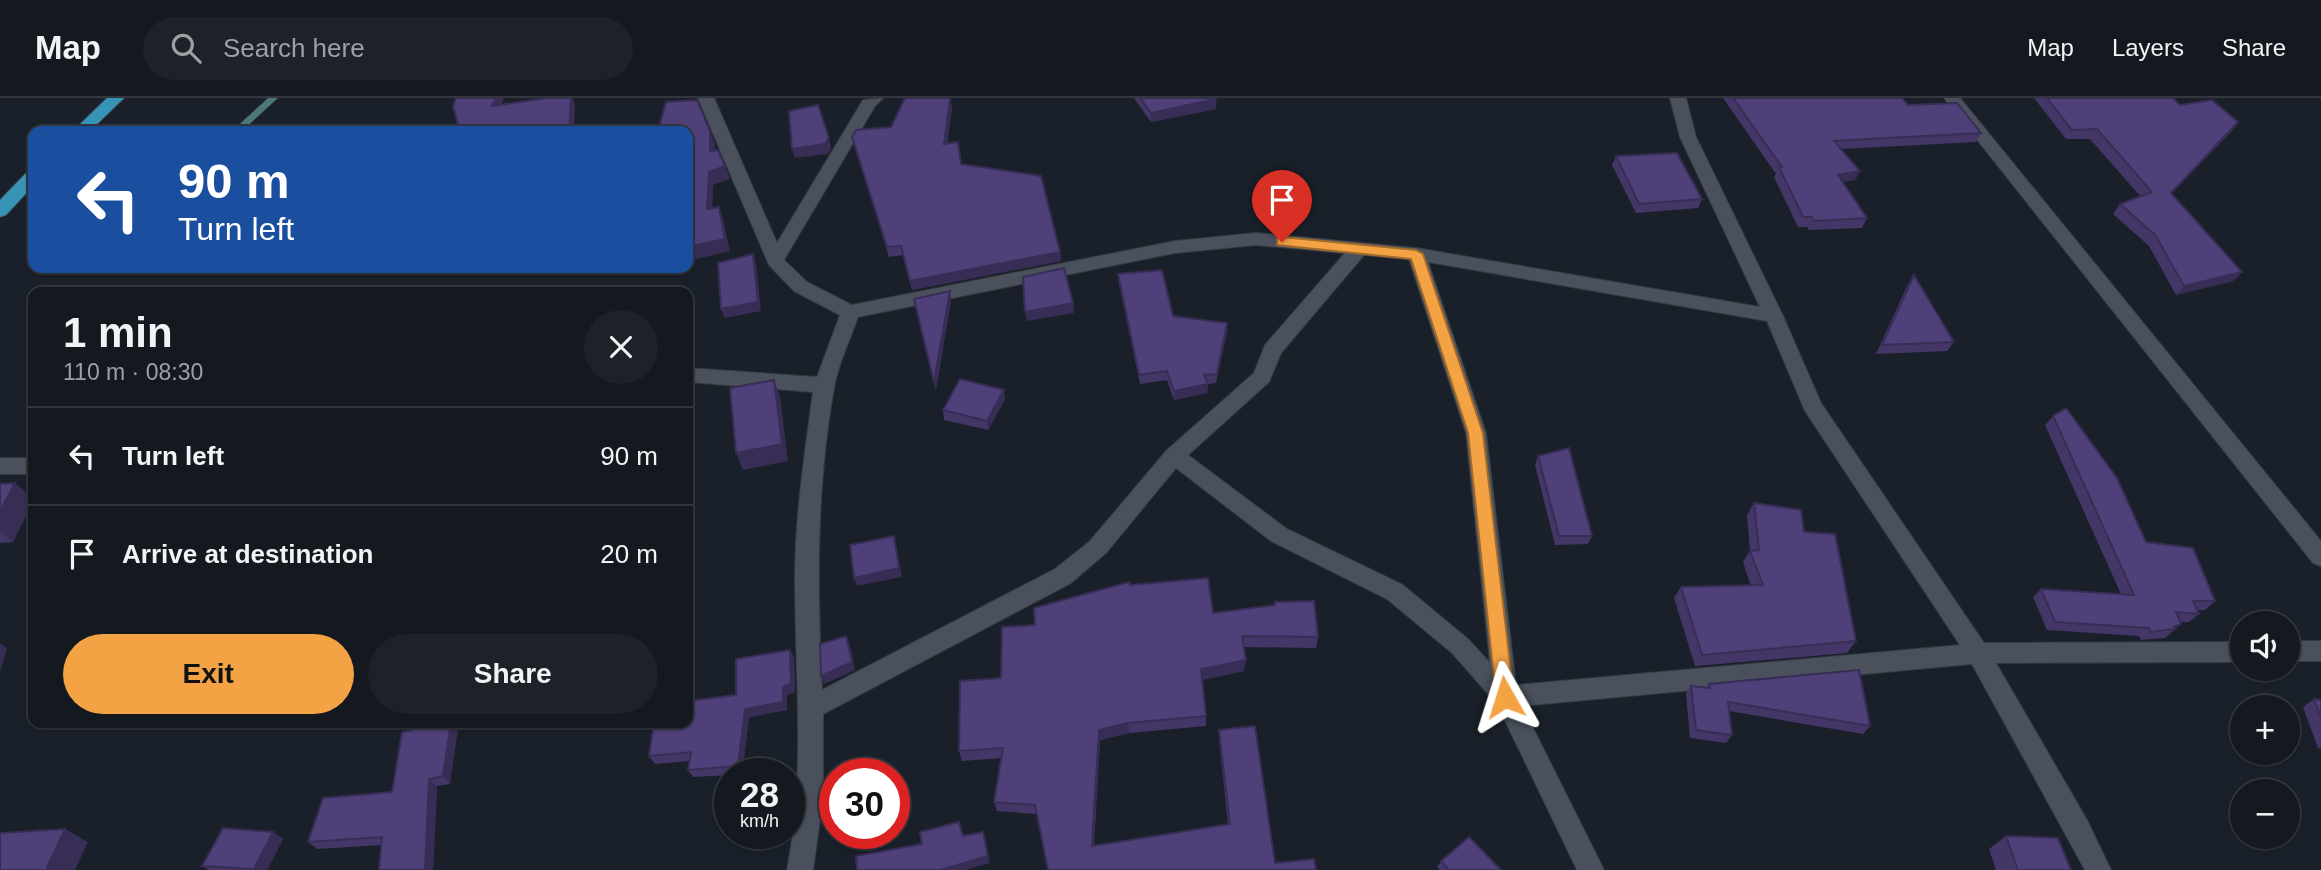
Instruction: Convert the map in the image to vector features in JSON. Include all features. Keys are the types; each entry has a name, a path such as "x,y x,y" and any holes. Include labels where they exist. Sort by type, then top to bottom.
{"highway":[{"path":"86,126 116,98"},
{"path":"0,211 28,181"}],"street":[{"path":"706,98 775,261 803,291 850,312 1215,241 1256,239 1416,254 1774,316"},
{"path":"775,261 869,103 875,98"},
{"path":"1678,98 1688,137 1774,316 1812,406 1978,653 2078,829 2098,870"},
{"path":"1952,98 2321,557"},
{"path":"811,708 1063,576 1098,547 1174,456 1262,377 1272,350 1358,250"},
{"path":"1416,254 1476,433 1505,697"},
{"path":"800,870 808,836 811,708 806,577 808,516 824,384 850,312"},
{"path":"693,375 824,384"},
{"path":"1174,456 1279,535 1395,592 1461,646 1505,697 1591,870"},
{"path":"0,466 28,466"},
{"path":"2300,651 2321,651"},
{"path":"1505,697 1978,653 2230,652"}],"building":[{"path":"456,98 496,98 492,106 547,98 571,98 569,126 459,126 453,106"},
{"path":"905,98 950,98 944,144 958,142 961,164 1041,176 1060,252 910,281 901,246 887,247 852,137 856,130 891,127"},
{"path":"1140,98 1215,98 1216,99 1151,113"},
{"path":"1733,98 1902,98 1908,105 1957,103 1981,133 1834,141 1860,171 1838,175 1867,218 1814,221 1812,217 1803,217 1779,167 1782,167"},
{"path":"2047,98 2173,98 2180,105 2212,100 2238,122 2171,193 2242,272 2184,286 2156,236 2120,204 2152,192 2097,129 2072,130"},
{"path":"697,100 710,131 710,151 718,150 725,166 709,172 707,209 719,207 725,239 693,246 693,126 659,126 666,102"},
{"path":"818,105 829,138 825,144 792,149 789,111"},
{"path":"1677,153 1702,199 1639,204 1616,156"},
{"path":"753,254 758,302 721,309 718,263"},
{"path":"1064,268 1073,303 1025,312 1023,277"},
{"path":"1162,270 1173,316 1227,323 1217,374 1204,375 1208,384 1174,391 1167,371 1139,375 1118,274"},
{"path":"1914,275 1954,342 1882,345"},
{"path":"950,291 934,382 914,299"},
{"path":"960,379 1004,390 987,421 943,410"},
{"path":"774,380 782,444 736,453 730,388"},
{"path":"2066,408 2117,478 2146,542 2193,548 2215,601 2193,601 2199,614 2176,612 2181,624 2174,627 2175,629 2151,632 2149,628 2055,622 2041,589 2134,595 2053,416"},
{"path":"1569,448 1592,536 1559,536 1538,456"},
{"path":"15,483 0,511 0,484"},
{"path":"1754,503 1801,510 1804,532 1835,534 1856,641 1702,655 1681,587 1763,585 1750,551 1759,550"},
{"path":"894,536 899,568 854,578 850,545"},
{"path":"1208,578 1213,613 1275,605 1275,602 1314,601 1318,637 1242,636 1246,660 1201,669 1206,716 1128,723 1099,730 1092,846 1230,824 1219,730 1255,726 1275,863 1314,859 1316,870 1048,870 1035,805 994,802 1003,748 959,751 960,681 1001,678 1002,627 1035,625 1034,608 1129,582 1130,585"},
{"path":"846,636 852,662 821,676 820,644"},
{"path":"790,650 791,684 783,687 783,702 745,709 739,758 714,758 714,768 688,770 691,752 649,756 653,728 693,728 693,700 736,695 736,659"},
{"path":"1859,670 1870,726 1728,702 1732,735 1696,730 1691,686 1710,688 1709,684"},
{"path":"2314,699 2321,700 2321,717"},
{"path":"450,728 443,776 429,779 425,870 379,870 382,837 308,842 323,798 392,792 402,732"},
{"path":"959,822 963,836 983,832 988,856 940,870 857,870 856,856 910,849 910,846 922,844 920,832"},
{"path":"223,828 273,832 254,869 202,866"},
{"path":"65,829 46,870 0,870 0,833"},
{"path":"2006,836 2058,838 2071,870 2018,870"},
{"path":"1469,837 1501,870 1449,870 1441,861"}],"waterway":[{"path":"242,126 273,98"}],"route":[{"path":"1282,242 1416,254 1476,433 1505,697"}]}
